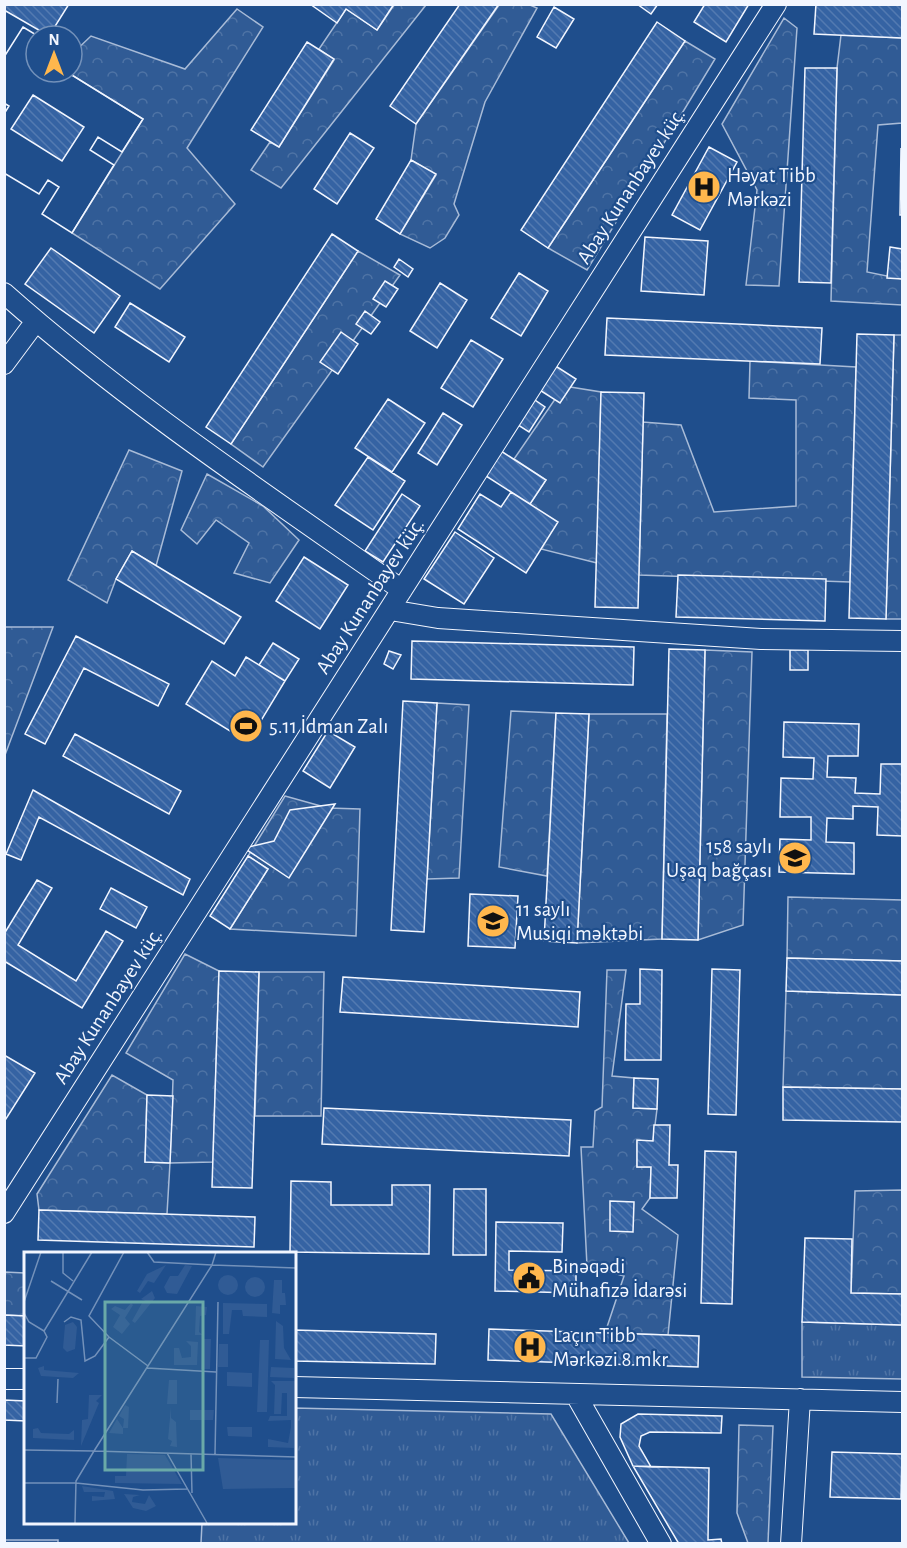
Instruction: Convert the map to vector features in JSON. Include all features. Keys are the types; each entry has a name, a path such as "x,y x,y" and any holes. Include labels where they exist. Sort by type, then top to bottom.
{"street":[{"name":"Abay Kunanbayev küç.","path":"4,1213 776,4"},
{"path":"4,293 36,321 226,468 402,590"},
{"path":"4,364 36,321"},
{"path":"390,610 438,618 760,639 903,640"},
{"path":"4,1379 24,1379"},
{"path":"296,1387 903,1402"},
{"path":"576,1395 661,1544"},
{"path":"791,1544 800,1399"}],"shaded area":[{"path":"5,1540 58,1540 58,1543 5,1543"}],"green space":[{"path":"394,5 426,5 281,188 251,170 270,142 279,147 334,60 319,49 346,9 377,30"},
{"path":"499,5 530,5 537,8 485,102 454,204 459,215 445,238 430,248 400,234 436,175 411,160 416,124"},
{"path":"237,9 263,27 187,148 235,204 160,289 72,233 143,119 84,83 84,43 91,36 185,69"},
{"path":"784,18 797,28 779,286 746,285 757,190 722,124"},
{"path":"841,35 902,38 902,123 878,125 867,272 902,279 902,305 831,301 837,68"},
{"path":"685,41 715,59 587,270 548,248"},
{"path":"358,251 400,275 263,467 231,444"},
{"path":"894,335 902,335 902,619 886,619"},
{"path":"750,361 856,367 850,582 639,575 643,422 681,425 714,512 796,506 796,400 749,398"},
{"path":"564,386 601,392 597,563 541,549 530,504 546,480 514,459"},
{"path":"129,450 182,471 156,566 132,551 116,579 107,603 68,580"},
{"path":"207,474 263,506 299,540 270,583 234,573 249,543 216,520 197,544 181,530"},
{"path":"4,627 53,627 5,755"},
{"path":"705,650 752,652 743,925 698,940"},
{"path":"437,703 469,705 459,878 427,879"},
{"path":"511,711 556,713 547,876 499,867"},
{"path":"589,714 667,714 662,939 577,943"},
{"path":"285,796 328,808 360,809 356,936 230,929 268,869 248,856"},
{"path":"788,897 902,900 902,961 787,958"},
{"path":"185,954 219,971 213,1162 170,1163 173,1080 126,1053"},
{"path":"607,970 626,970 612,1076 634,1078 633,1108 657,1109 653,1141 637,1141 637,1167 651,1167 650,1198 642,1209 678,1235 668,1335 605,1333 624,1276 587,1266 581,1147 593,1147 595,1111 602,1107"},
{"path":"259,972 324,972 321,1116 255,1116"},
{"path":"786,991 902,995 902,1089 783,1087"},
{"path":"112,1075 147,1095 145,1162 170,1163 167,1214 39,1210 37,1194"},
{"path":"902,1190 902,1294 851,1293 855,1191"},
{"path":"4,1272 24,1273 24,1316 5,1315"},
{"path":"802,1322 902,1325 902,1379 802,1377"},
{"path":"296,1408 551,1414 629,1543 201,1543 202,1524 296,1524"},
{"path":"739,1425 773,1426 768,1543 748,1543 737,1513"}],"building":[{"path":"4,4 69,4 56,24 28,24 4,10"},
{"path":"310,4 394,4 377,30 346,9 337,23"},
{"path":"460,4 499,4 416,124 390,106"},
{"path":"637,4 658,4 651,14"},
{"path":"705,4 749,4 726,42 694,22"},
{"path":"816,4 902,4 902,38 814,34"},
{"path":"554,7 574,19 556,48 537,37"},
{"path":"657,22 685,41 548,248 521,230"},
{"path":"23,27 24,84 84,83 143,119 122,152 98,137 90,150 114,165 72,233 42,214 59,187 48,180 39,194 4,173 4,114 9,106 4,103 4,57","holes":["33,95 84,127 62,161 11,129"]},
{"path":"23,27 24,84 84,83 143,119 122,152 98,137 90,150 114,165 72,233 42,214 59,187 48,180 39,194 4,173 4,114 9,106 4,103 4,57"},
{"path":"307,42 334,59 279,147 251,130"},
{"path":"805,68 837,68 831,283 799,282"},
{"path":"350,133 374,148 337,204 314,189"},
{"path":"709,147 737,162 700,230 672,215"},
{"path":"901,148 902,215 900,215"},
{"path":"411,160 436,174 400,234 376,219"},
{"path":"332,234 358,251 231,444 206,427"},
{"path":"645,237 708,241 704,295 641,291"},
{"path":"890,247 902,249 902,279 887,278"},
{"path":"51,248 120,296 94,333 25,284"},
{"path":"399,259 413,269 408,277 394,267"},
{"path":"519,273 548,291 521,336 491,318"},
{"path":"385,281 398,289 386,307 373,299"},
{"path":"440,283 467,300 437,348 410,331"},
{"path":"130,303 185,337 169,362 115,327"},
{"path":"365,311 380,322 371,334 356,324"},
{"path":"607,318 822,328 820,364 605,355"},
{"path":"341,332 358,344 338,374 320,362"},
{"path":"857,334 894,335 886,619 849,618"},
{"path":"471,340 503,359 473,407 441,388"},
{"path":"554,365 576,379 560,403 538,389"},
{"path":"601,392 644,393 638,608 595,607"},
{"path":"532,398 545,407 529,432 515,423"},
{"path":"388,399 425,423 392,472 355,448"},
{"path":"443,413 462,425 437,465 418,453"},
{"path":"501,451 546,480 530,504 486,476"},
{"path":"368,457 405,481 373,530 335,505"},
{"path":"511,492 558,522 526,573 458,529 480,494 501,507"},
{"path":"402,494 420,506 383,562 365,551"},
{"path":"455,532 494,558 464,604 424,579"},
{"path":"132,551 241,617 224,644 116,579"},
{"path":"304,557 348,585 320,629 276,601"},
{"path":"678,575 826,579 825,621 676,617"},
{"path":"76,636 169,684 158,706 84,668 45,744 25,734"},
{"path":"412,641 634,647 633,685 411,679"},
{"path":"273,643 299,659 285,681 259,665"},
{"path":"669,649 705,650 698,940 662,939"},
{"path":"790,650 808,650 808,670 790,670"},
{"path":"389,651 401,655 393,669 384,664"},
{"path":"246,657 285,681 248,742 186,704 212,661 235,676"},
{"path":"403,701 437,703 424,932 391,930"},
{"path":"556,713 589,714 577,943 544,941"},
{"path":"784,722 859,724 858,756 828,756 827,777 856,778 855,793 880,794 881,764 902,764 902,836 877,835 878,807 853,806 853,819 827,818 826,842 854,843 854,874 779,872 780,839 811,840 811,817 780,817 781,778 813,779 814,758 783,757"},
{"path":"328,731 355,747 330,788 303,771"},
{"path":"75,734 181,791 169,814 63,756"},
{"path":"33,790 190,879 183,895 39,817 21,860 6,854"},
{"path":"335,804 289,878 244,848 274,841 290,810"},
{"path":"248,856 268,869 230,929 210,916"},
{"path":"37,880 52,888 18,945 76,981 106,931 123,941 82,1008 4,961 4,934"},
{"path":"111,888 147,907 136,928 100,909"},
{"name":"11 saylı Musiqi məktəbi","path":"470,894 518,896 515,948 468,946"},
{"path":"787,958 902,961 902,995 786,991"},
{"path":"640,969 662,970 661,1060 625,1060 626,1004 640,1004"},
{"path":"712,969 740,970 736,1115 708,1114"},
{"path":"219,971 259,972 252,1188 212,1187"},
{"path":"343,977 580,992 578,1027 340,1012"},
{"path":"4,1055 35,1073 4,1122"},
{"path":"634,1078 658,1079 657,1109 633,1108"},
{"path":"783,1087 902,1089 902,1122 783,1120"},
{"path":"147,1095 173,1096 170,1163 145,1162"},
{"path":"324,1108 571,1120 569,1156 322,1144"},
{"path":"654,1125 670,1125 669,1165 678,1165 677,1198 650,1198 651,1167 637,1167 637,1140 653,1141"},
{"path":"705,1151 736,1152 732,1304 701,1303"},
{"path":"291,1181 331,1182 331,1205 392,1205 392,1185 430,1185 429,1254 290,1252"},
{"path":"454,1189 486,1189 486,1255 453,1255"},
{"path":"610,1201 634,1202 633,1232 610,1231"},
{"path":"39,1210 255,1217 254,1247 38,1240"},
{"path":"496,1222 563,1223 562,1252 509,1251 509,1270 576,1271 576,1293 495,1291"},
{"path":"805,1238 852,1239 851,1293 902,1294 902,1325 802,1322"},
{"path":"4,1315 24,1316 24,1346 4,1345"},
{"path":"489,1329 699,1336 698,1367 488,1360"},
{"path":"296,1330 436,1334 435,1364 296,1361"},
{"path":"4,1400 24,1401 24,1421 4,1420"},
{"path":"638,1414 722,1416 721,1433 650,1432 641,1436 639,1446 651,1467 633,1466 620,1437 621,1424"},
{"path":"832,1452 902,1454 901,1499 830,1497"},
{"path":"633,1466 709,1468 708,1540 721,1539 722,1544 679,1544"}],"place":[{"name":"Həyat Tibb Mərkəzi","path":"704,187"},
{"name":"5.11 İdman Zalı","path":"246,726"},
{"name":"158 saylı Uşaq bağçası","path":"795,858"},
{"name":"11 saylı Musiqi məktəbi","path":"493,921"},
{"name":"Binəqədi Mühafizə İdarəsi","path":"529,1278"},
{"name":"Laçın Tibb Mərkəzi 8 mkr","path":"530,1347"}]}
